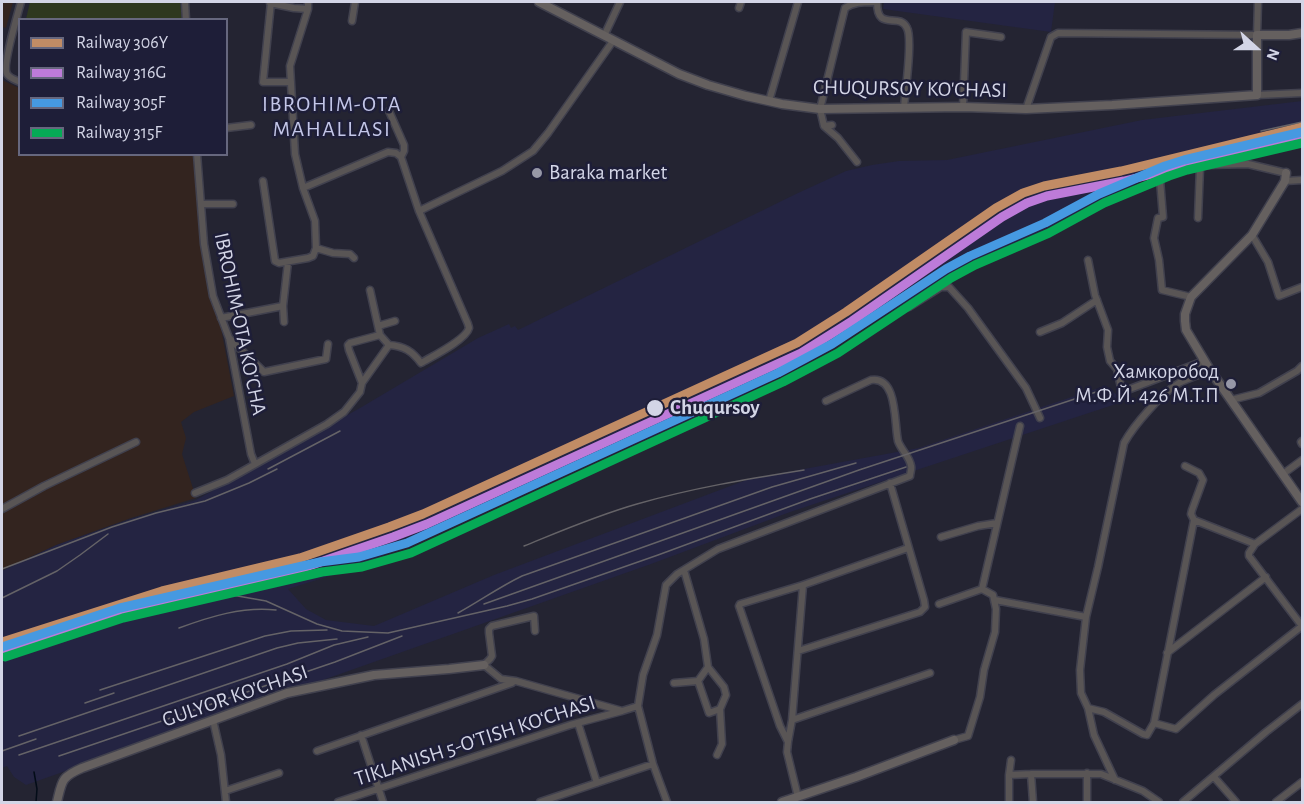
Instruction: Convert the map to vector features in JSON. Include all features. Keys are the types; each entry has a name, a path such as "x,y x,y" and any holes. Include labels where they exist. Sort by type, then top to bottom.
{"street":[{"path":"18,81 8,76 6,71 9,48 21,2"},
{"path":"185,2 186,18"},
{"path":"263,181 275,261 288,262 313,256 316,248 315,221 303,188 295,154 291,82 290,66 308,5 294,8 271,2 263,82 291,82"},
{"path":"352,21 355,2"},
{"name":"CHUQURSOY KO'CHASI","path":"539,2 679,74 769,102 820,109 963,107 1026,109 1302,93"},
{"path":"419,211 502,171 533,151 548,134 608,50 620,2"},
{"path":"769,102 798,2"},
{"path":"857,162 838,138 824,126 820,109 844,8 849,5 875,2 879,16 884,20 905,24 910,36 904,108"},
{"path":"1257,95 1258,2"},
{"path":"963,107 966,32 1001,37"},
{"path":"1026,109 1051,37 1058,33 1257,35 1302,33"},
{"path":"389,111 404,145 401,157"},
{"path":"228,128 251,125"},
{"path":"824,126 832,125"},
{"path":"303,188 388,152 396,153 401,157 419,211 469,329 451,346 421,363 406,348 389,345 380,335 370,290"},
{"name":"IBROHIM-OTA KO'CHA","path":"197,156 204,244 213,296 229,338 251,454 255,464"},
{"path":"1191,297 1162,290 1154,238 1158,218 1163,217 1160,180 1169,173 1208,165 1248,164 1302,181"},
{"path":"1198,218 1200,167"},
{"path":"1286,177 1252,235 1191,297 1187,305 1185,321 1186,330 1204,361 1302,502"},
{"path":"201,204 233,204"},
{"path":"1252,235 1268,262 1279,296 1302,287"},
{"path":"316,248 333,253 350,254 354,258"},
{"path":"1088,260 1097,300 1108,330 1107,347 1110,361 1117,369 1122,392 1204,361"},
{"path":"284,322 283,306 288,262"},
{"path":"909,307 941,287 949,287 968,308 1026,388 1040,418"},
{"path":"1040,332 1062,323 1097,300"},
{"path":"221,318 283,306"},
{"path":"378,326 395,321"},
{"path":"362,383 348,345 380,335"},
{"path":"229,338 264,372 326,359 328,344"},
{"path":"195,493 227,480 327,424 344,412 360,392 362,383 389,345"},
{"path":"1231,400 1259,393 1302,366"},
{"path":"1115,780 1095,735 1088,708 1081,693 1080,670 1086,617 1124,443 1164,394 1179,383 1210,370"},
{"path":"667,802 653,764 638,706 643,675 657,635 666,585 687,568 718,549 910,476 911,466 899,444 892,398 884,382 878,379 870,380 826,401"},
{"path":"982,589 1020,426"},
{"path":"2,509 136,442"},
{"path":"1283,474 1302,459"},
{"path":"1088,708 1104,712 1147,735 1154,723 1194,520 1191,514 1203,480 1199,473 1185,466"},
{"path":"798,651 920,612 925,607 890,483"},
{"path":"1154,723 1176,729 1214,695 1302,626 1249,553 1255,544 1302,509"},
{"path":"1194,520 1255,544"},
{"path":"941,537 997,523"},
{"path":"788,742 780,726 740,604 803,585 908,548"},
{"path":"687,568 704,639 708,667 724,687 726,695 720,709 723,744 717,755"},
{"path":"1167,652 1266,577"},
{"path":"798,797 788,756 788,742 792,720 803,585"},
{"path":"782,802 968,736 995,633 995,600 993,595 982,589 939,604"},
{"path":"995,600 1086,617"},
{"path":"535,632 534,616 492,626 489,629 492,656 484,665 501,679 516,681 622,711"},
{"name":"GULYOR KO'CHASI","path":"57,802 62,784 69,774 287,693 374,675 484,665"},
{"path":"674,683 698,681 708,667"},
{"path":"792,720 930,673"},
{"path":"317,751 516,681"},
{"path":"698,681 709,713 720,709"},
{"path":"1183,802 1302,704"},
{"name":"TIKLANISH 5-O'TISH KO‘CHASI","path":"338,802 578,723 638,706"},
{"path":"213,720 221,755 226,802"},
{"path":"578,723 597,783"},
{"path":"361,735 383,802"},
{"path":"1009,802 1011,760"},
{"path":"540,802 653,764"},
{"path":"225,791 279,773"},
{"path":"1087,773 1087,802"},
{"path":"1031,774 1033,802"},
{"path":"1009,775 1101,774 1143,791 1159,802"},
{"path":"1214,777 1236,802"},
{"path":"1276,802 1302,782"}],"shaded area":[{"path":"2,2 13,2 6,28 2,27"},
{"path":"884,2 1055,2 1051,32 883,9"},
{"path":"2,80 18,88 18,156 195,156 210,299 221,328 234,396 194,412 181,422 186,438 182,454 196,498 56,545 2,570"},
{"name":"Chuqursoy","path":"1302,101 1302,139 1166,171 1146,179 931,287 806,364 710,411 355,568 288,589 306,609 326,620 374,626 494,575 749,479 919,448 1105,386 1120,397 1122,402 790,512 651,564 26,785 14,777 7,766 2,768 2,571 56,545 131,519 196,500 360,408 478,338 509,324 511,328 515,326 518,330 846,171 899,161 947,160 1142,120"}],"green space":[{"path":"30,2 180,2 182,18 26,18"}],"waterway":[{"path":"34,772 37,789 36,802"}],"railway":[{"path":"1261,131 1302,122"},
{"path":"484,604 859,470 1099,391"},
{"path":"268,469 340,431"},
{"path":"458,613 522,576 772,487 856,463"},
{"path":"151,605 195,597 232,595 266,601 317,624 342,631 388,633 532,599 906,467"},
{"path":"2,569 112,527 205,501 277,469"},
{"path":"524,546 594,518 658,498 720,484 804,470"},
{"path":"2,598 57,571 108,534"},
{"path":"179,628 214,616 239,611 276,610"},
{"path":"100,690 265,636 291,631 327,630"},
{"path":"59,756 335,662 402,636"},
{"path":"19,755 287,664 334,645 368,637"},
{"path":"19,736 277,648 298,643 337,639"},
{"path":"85,703 114,693"},
{"path":"2,751 36,739"}],"rail line":[{"name":"306Y","path":"2,642 162,591 300,558 423,514 797,343 846,312 996,208 1023,193 1044,186 1121,171 1302,127"},
{"name":"305F","path":"2,647 120,608 320,562 359,557 407,543 778,373 832,344 946,269 1045,223 1099,194 1184,160 1302,132"},
{"name":"316G","path":"5,652 165,601 303,568 427,524 801,353 852,321 1002,217 1027,203 1047,196 1124,181 1302,138"},
{"name":"315F","path":"5,657 123,618 322,572 362,567 411,553 783,382 838,353 951,278 1049,233 1104,203 1187,170 1302,143"}],"place":[{"name":"Baraka market","path":"537,173"},
{"name":"Хамкоробод М.Ф.Й. 426 М.Т.П","path":"1231,384"},
{"name":"Chuqursoy","path":"655,408"}],"district":[{"name":"IBROHIM-OTA MAHALLASI","path":"332,116"}]}
